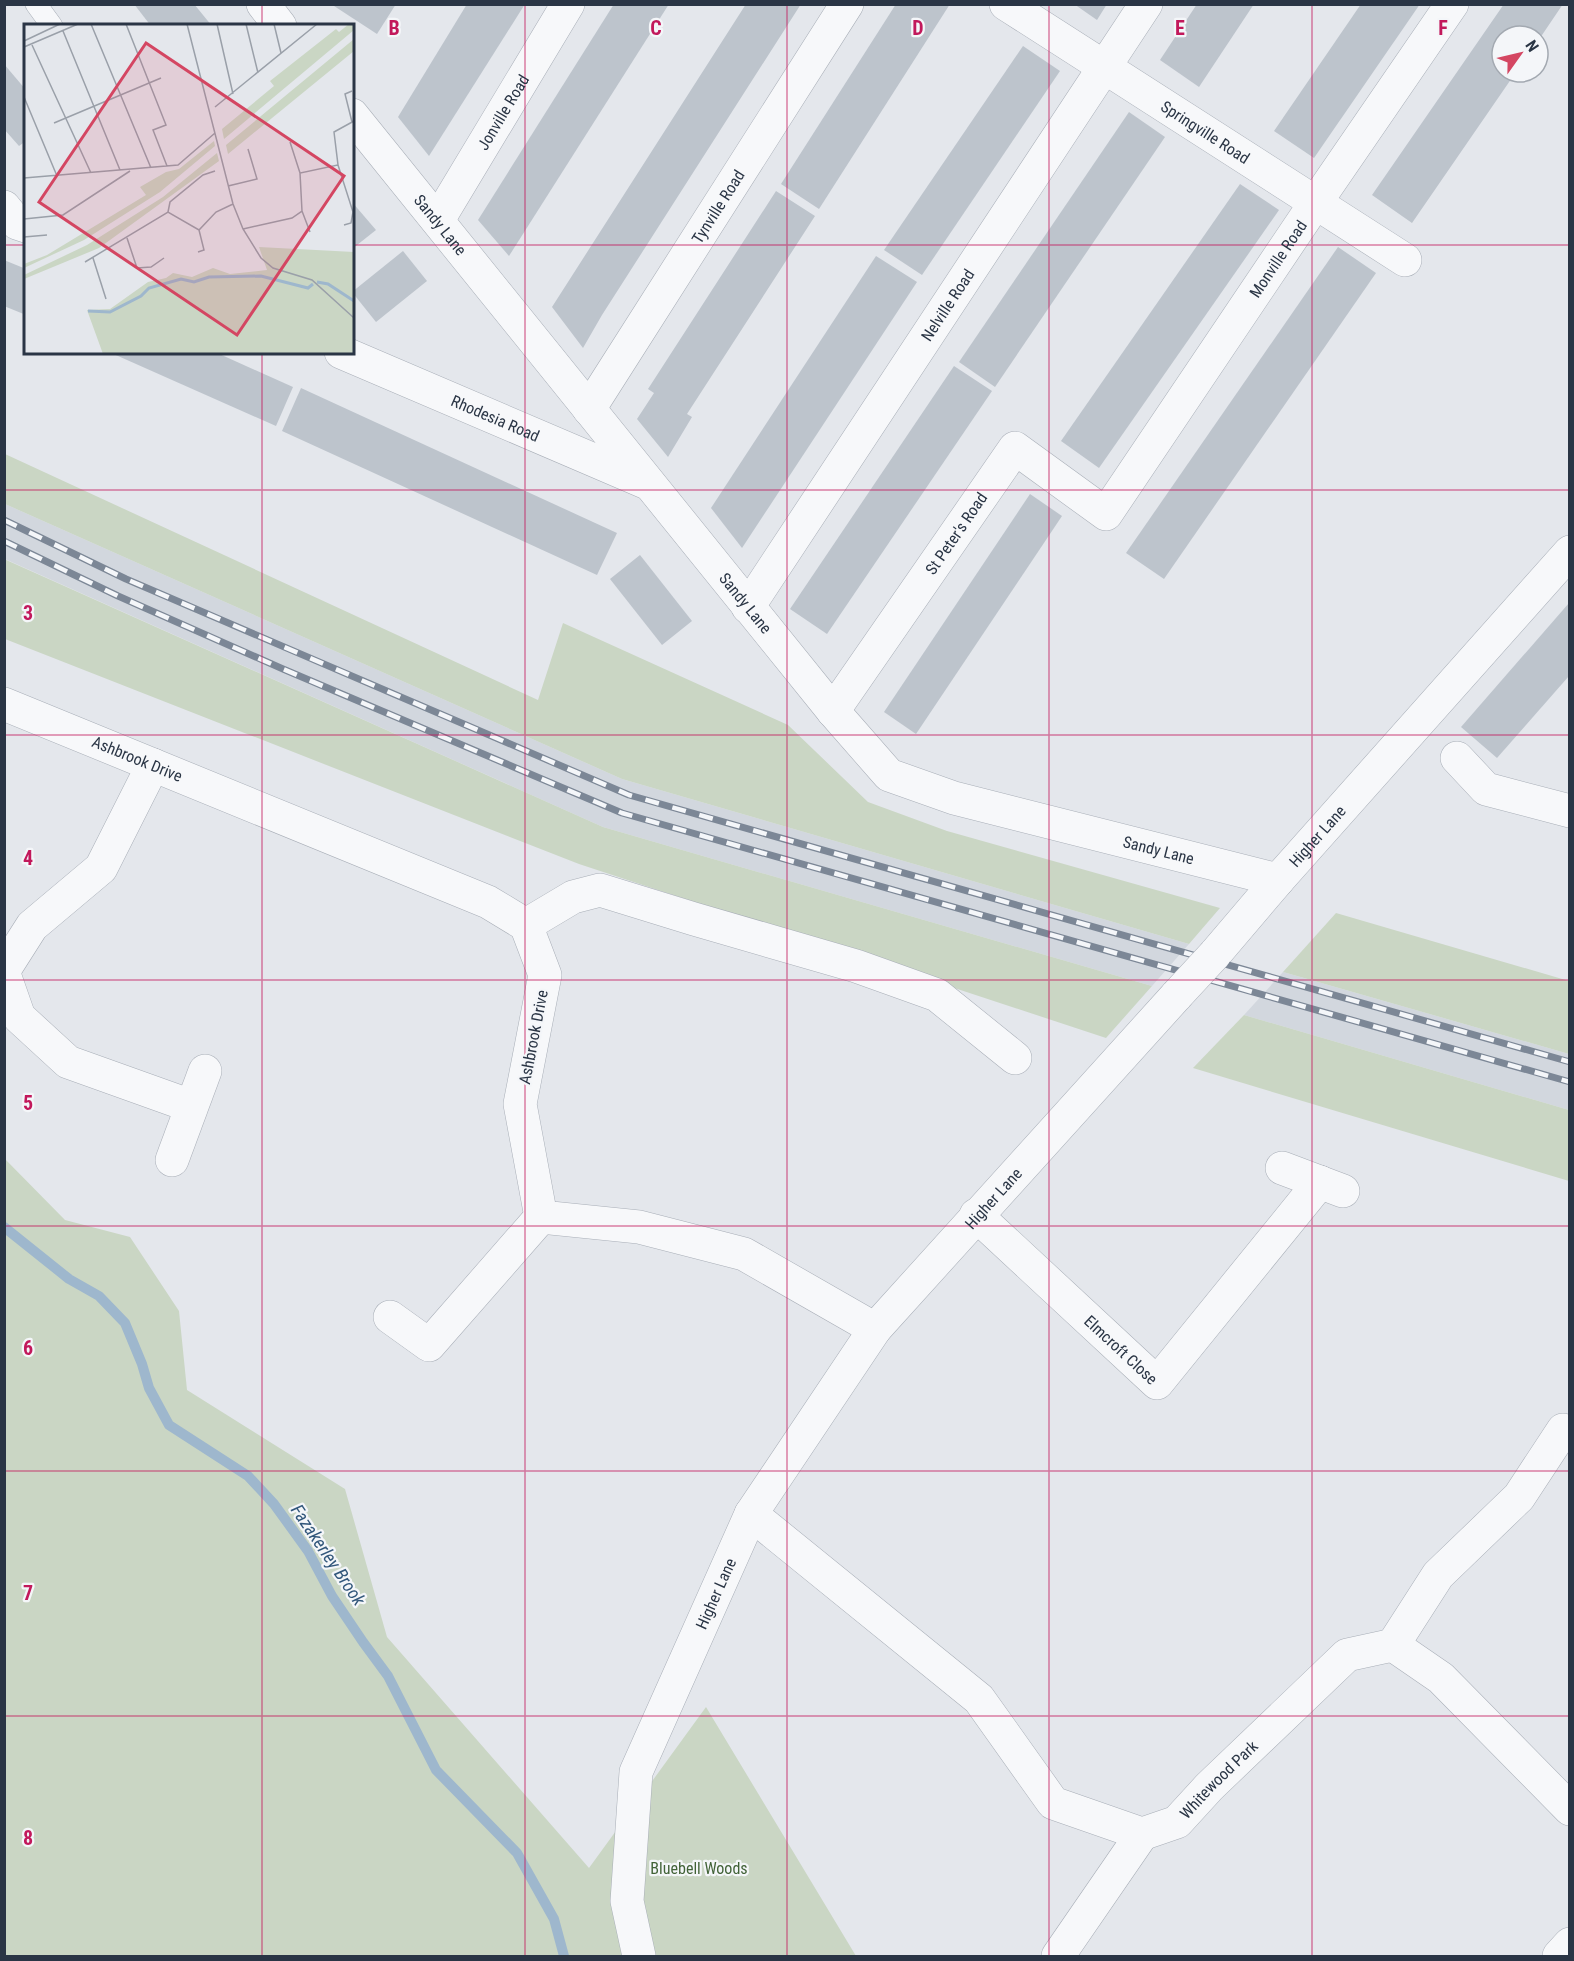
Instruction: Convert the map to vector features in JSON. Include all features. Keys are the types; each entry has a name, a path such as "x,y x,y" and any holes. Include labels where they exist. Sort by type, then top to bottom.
{"street":[{"name":"Jonville Road","path":"438,219 568,4"},
{"name":"Tynville Road","path":"589,408 847,4"},
{"name":"Springville Road","path":"1006,4 1405,260"},
{"name":"Nelville Road","path":"748,607 1146,4"},
{"name":"Monville Road","path":"1106,514 1452,4"},
{"path":"264,5 278,24"},
{"name":"Sandy Lane","path":"354,117 832,711 889,775 954,798 1278,880"},
{"path":"4,207 17,223 24,225"},
{"name":"Rhodesia Road","path":"345,354 649,484"},
{"name":"St Peter's Road","path":"832,711 1016,448 1106,514"},
{"name":"Higher Lane","path":"639,1956 627,1902 636,1772 751,1514 875,1329 1215,954 1569,552"},
{"name":"Ashbrook Drive","path":"4,704 488,902 526,925 545,975 520,1104 541,1217"},
{"path":"1456,758 1486,789 1569,811"},
{"path":"153,765 101,868 32,926 4,972 19,1017 68,1062 191,1106"},
{"path":"526,925 573,897 600,890 856,966 937,995 1015,1058"},
{"path":"172,1160 205,1071"},
{"name":"Elmcroft Close","path":"976,1215 1157,1383 1331,1187 1282,1168"},
{"path":"390,1317 429,1345 541,1217 639,1227 744,1254 875,1329"},
{"path":"1563,1430 1519,1497 1438,1575 1393,1645 1441,1678 1569,1809"},
{"path":"751,1514 979,1699 1053,1803 1142,1834 1058,1956"},
{"name":"Whitewood Park","path":"1142,1834 1177,1822 1209,1787 1347,1655 1393,1645"},
{"path":"1560,1956 1569,1944"}],"lane":[{"path":"36,4 51,24"}],"shaded area":[{"path":"5,504 622,779 1189,944 1152,986 603,827 5,559"},
{"path":"1283,972 1569,1054 1569,1110 1244,1015"}],"green space":[{"path":"5,454 538,700 563,623 788,725 868,802 947,831 1220,908 1189,944 622,779 5,504"},
{"path":"4,559 603,827 1152,986 1106,1038 579,864 5,639"},
{"path":"1336,913 1569,981 1569,1054 1283,972"},
{"path":"1244,1015 1569,1110 1569,1181 1193,1068"},
{"name":"Bluebell Woods","path":"4,1158 65,1220 130,1237 179,1311 187,1390 345,1489 387,1637 589,1868 706,1707 856,1956 5,1956"}],"building":[{"path":"134,4 194,4 210,24 149,24"},
{"path":"331,4 396,4 377,34"},
{"path":"467,4 525,4 429,156 398,117"},
{"path":"614,4 669,4 509,256 478,220"},
{"path":"746,4 801,4 583,348 552,307"},
{"path":"896,4 950,4 819,209 781,184"},
{"path":"1074,4 1107,4 1097,20"},
{"path":"1197,4 1254,4 1199,87 1160,60"},
{"path":"1361,4 1420,4 1314,158 1274,131"},
{"path":"1504,4 1563,4 1549,24 1490,24"},
{"path":"1490,24 1490,84 1508,84 1412,223 1372,195"},
{"path":"1023,46 1060,71 922,275 884,250"},
{"path":"4,64 24,88 24,142 19,146 4,129"},
{"path":"1129,112 1165,137 995,387 959,362"},
{"path":"1240,184 1279,210 1099,468 1061,441"},
{"path":"776,191 815,216 687,414 692,417 668,457 637,419 654,393 648,389"},
{"path":"354,204 376,230 354,247"},
{"path":"1338,247 1376,273 1164,579 1126,553"},
{"path":"403,251 427,281 376,322 354,294 354,290"},
{"path":"876,256 917,282 742,548 711,508"},
{"path":"4,260 24,268 24,314 4,306"},
{"path":"114,354 219,354 293,387 276,426"},
{"path":"954,366 992,391 827,634 790,609"},
{"path":"301,388 617,533 597,575 282,431"},
{"path":"1030,494 1062,516 916,734 884,712"},
{"path":"640,555 692,621 662,645 610,579"},
{"path":"1569,603 1569,676 1497,758 1461,727"}],"waterway":[{"name":"Fazakerley Brook","path":"4,1227 69,1279 99,1296 125,1323 149,1388 169,1425 248,1476 274,1504 308,1551 332,1596 388,1676 436,1770 517,1853 554,1919 564,1956"}],"railway":[{"path":"4,520 126,579 629,795 1570,1062"},
{"path":"4,541 118,596 283,669 622,813 1570,1082"}]}
